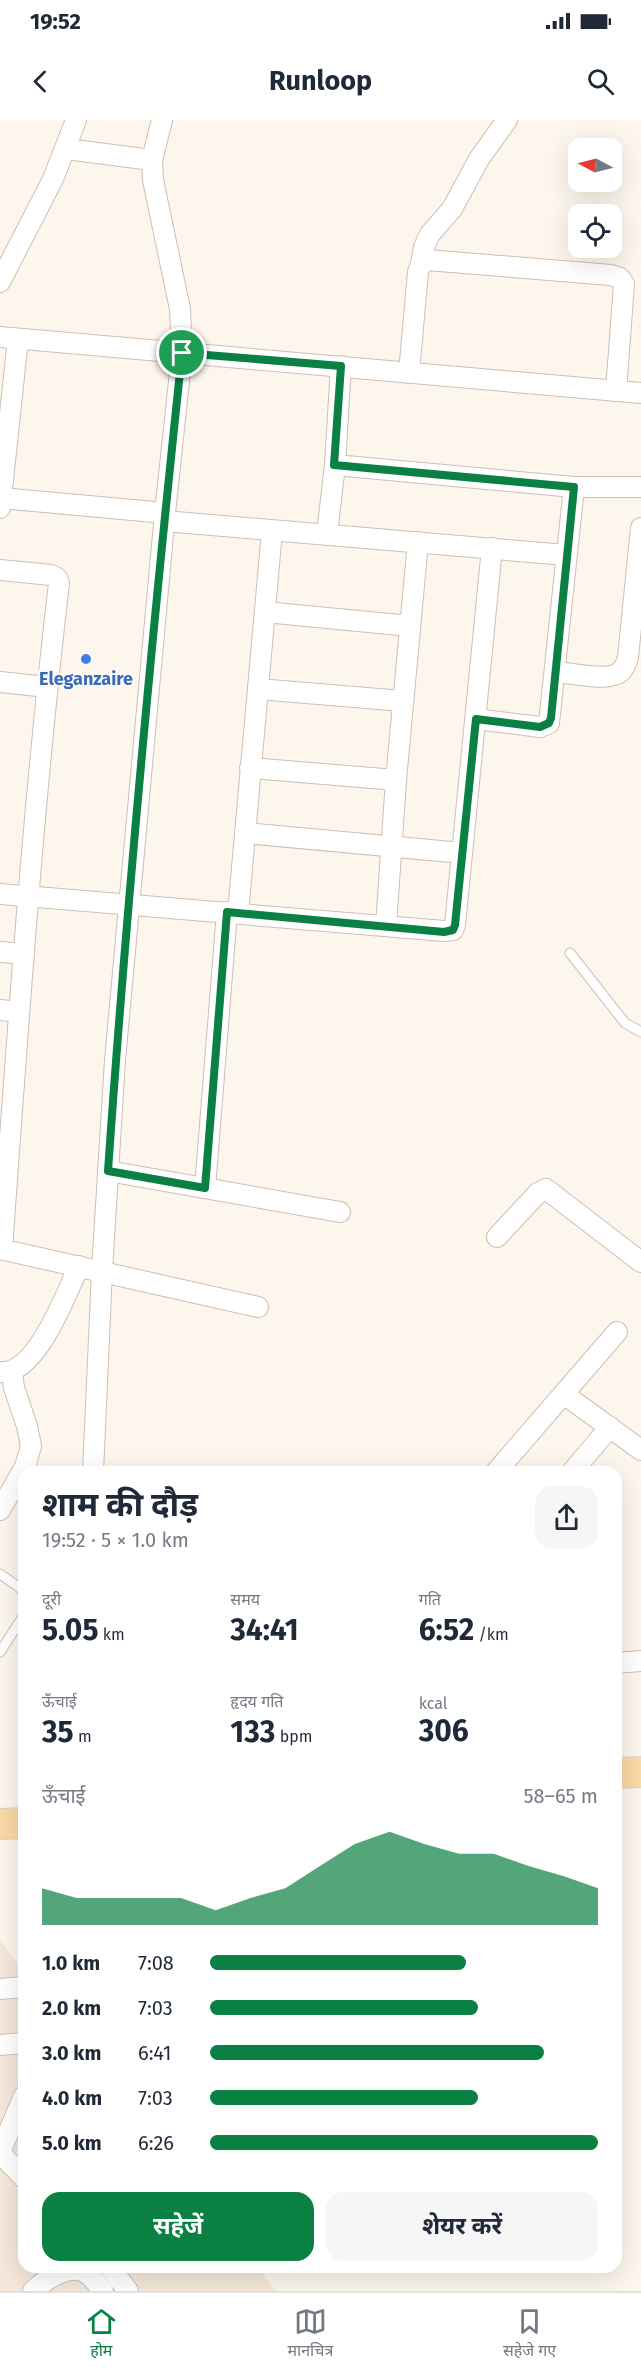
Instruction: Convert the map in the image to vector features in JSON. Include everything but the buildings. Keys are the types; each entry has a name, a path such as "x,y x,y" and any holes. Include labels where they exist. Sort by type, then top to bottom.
{"main road":[{"path":"622,1773 641,1772"},
{"path":"622,1791 641,1790"},
{"path":"0,1806 18,1805"},
{"path":"0,1824 18,1823"}],"street":[{"path":"0,282 53,180 76,120"},
{"path":"93,1466 108,1171 129,905 182,353 180,309 156,203 152,160 162,120"},
{"path":"409,373 418,272 424,247 430,234 452,209 479,159 507,120"},
{"path":"66,149 152,160"},
{"path":"421,264 427,260 435,260 612,275 620,278 624,284 616,391"},
{"path":"566,555 272,531 165,517 1,503 9,338 641,393"},
{"path":"327,534 341,366"},
{"path":"334,465 574,487 641,487"},
{"path":"476,719 540,727 549,723 574,487"},
{"path":"556,672 605,676 615,675 625,668 641,528"},
{"path":"205,1188 232,913 245,833 272,531"},
{"path":"386,927 396,780 418,542"},
{"path":"0,894 444,932 453,930 492,548"},
{"path":"0,570 51,575 57,578 59,583 47,687 24,954 9,1011 1,1249 258,1308"},
{"path":"265,612 410,626"},
{"path":"0,682 47,687"},
{"path":"258,689 403,701"},
{"path":"250,768 396,780"},
{"path":"245,833 462,853"},
{"path":"0,952 24,954"},
{"path":"108,1171 340,1212"},
{"path":"497,1237 538,1193 546,1189 641,1262"},
{"path":"25,1466 31,1446 27,1426 6,1372 21,1367 48,1331 79,1266"},
{"path":"501,1466 617,1332"},
{"path":"565,1395 641,1450"},
{"path":"577,1466 610,1427"},
{"path":"0,1510 18,1479"},
{"path":"622,1663 641,1661"},
{"path":"0,1989 18,1988"},
{"path":"0,2044 18,2043"},
{"path":"18,2110 0,2153 18,2172"},
{"path":"33,2291 42,2283 64,2273"},
{"path":"87,2273 103,2291"},
{"path":"115,2273 128,2291"}],"lane":[{"path":"570,953 625,1023 641,1032"},
{"path":"0,1574 18,1587"},
{"path":"0,1652 18,1624"}],"shaded area":[{"path":"0,1940 18,1963 18,2273 262,2273 276,2291 0,2291"}],"place":[{"name":"Eleganzaire","path":"86,659"}],"route":[{"path":"182,353 341,366 334,465 574,487 551,718 549,723 540,727 476,719 453,930 444,932 227,912 205,1188 108,1171 129,905 182,353"}]}
